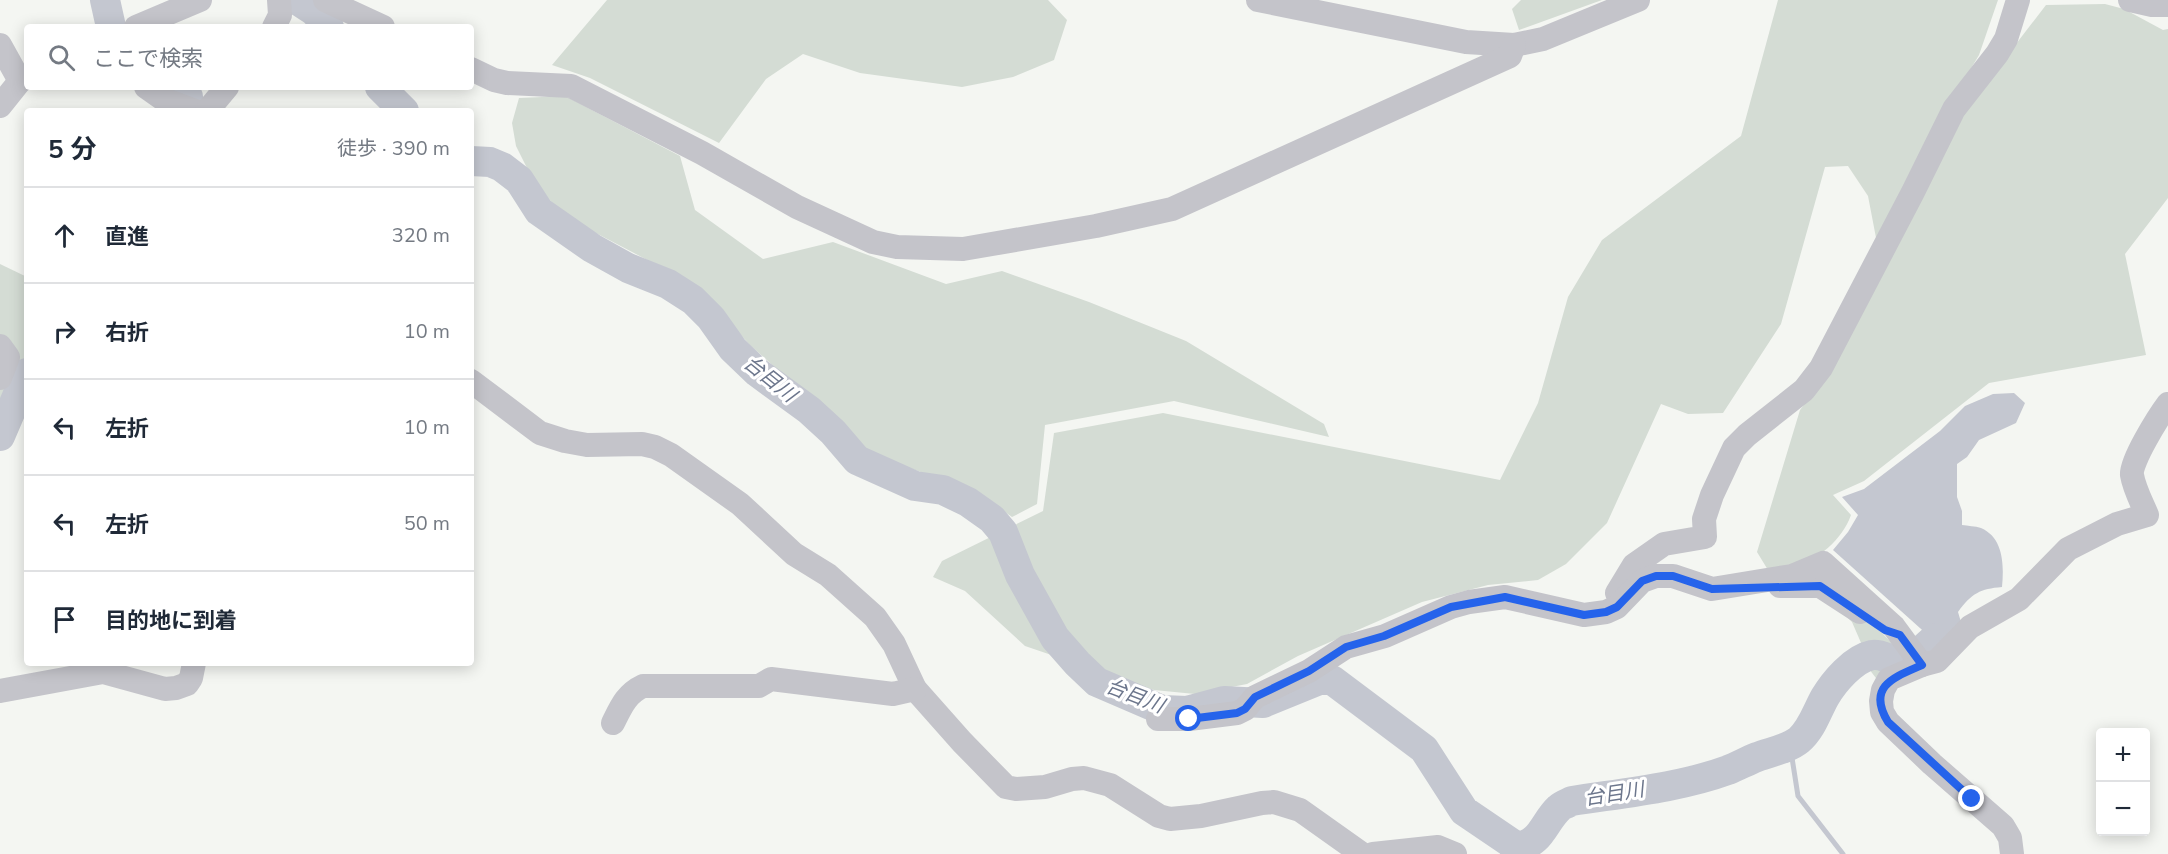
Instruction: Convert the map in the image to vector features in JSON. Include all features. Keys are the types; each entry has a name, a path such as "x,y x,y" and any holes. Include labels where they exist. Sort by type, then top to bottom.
{"street":[{"path":"143,24 200,0"},
{"path":"276,24 280,15 279,0"},
{"path":"325,0 377,24"},
{"path":"1258,0 1466,42 1514,45 1543,39 1638,0"},
{"path":"1562,611 1604,603 1616,595 1634,566 1664,544 1705,537 1704,519 1712,495 1734,448 1804,390 1821,368 1954,109 2006,39 2018,0"},
{"path":"2130,0 2152,5 2168,4"},
{"path":"0,45 23,79 0,106"},
{"path":"474,70 494,80 507,83 571,86 702,153 797,207 873,242 897,247 963,249 1096,226 1172,209 1510,57 1514,45"},
{"path":"148,90 163,99 190,108"},
{"path":"199,108 223,90"},
{"path":"0,346 8,357 0,378"},
{"path":"474,383 540,433 587,445 642,444 655,447 671,455 740,504 794,554 828,575 875,618 894,644 915,689 1006,787 1016,789 1045,787 1072,778 1084,778 1110,785 1159,816 1170,819 1201,816 1274,802 1300,810 1362,854"},
{"path":"2012,854 2010,838 2003,826 1888,722 1882,712 1883,690 1889,680 1922,665 1937,661 1970,627 2019,599 2068,549 2117,524 2147,515 2131,473 2136,458 2168,404"},
{"path":"1158,719 1189,719 1237,713 1250,703 1309,671 1346,647 1384,636 1451,607 1505,597 1584,615 1606,612 1617,607 1642,581 1656,576 1673,576 1712,589 1792,576 1823,563 1894,627 1922,665"},
{"path":"0,691 103,672 165,689 177,688 187,684 193,666"},
{"path":"613,723 625,699 632,691 643,686 759,686 771,679 893,693 915,689"},
{"path":"1373,854 1425,847 1437,847 1455,854"}],"shaded area":[{"path":"607,0 1048,0 1067,20 1054,60 1013,77 962,87 860,73 803,54 766,79 719,143 590,78 552,65"},
{"path":"1521,0 1602,0 1519,30 1512,9"},
{"path":"1778,0 1998,0 1979,55 1951,102 1956,122 2046,5 2105,4 2124,9 2163,30 2168,29 2168,198 2125,254 2146,355 1989,383 1864,481 1833,495 1851,515 1842,533 1820,555 1792,569 1768,570 1757,552 1800,410 1821,383 1882,269 1868,196 1848,166 1825,167 1781,324 1723,413 1688,414 1661,404 1607,523 1566,564 1538,580 1488,585 1422,602 1298,656 1247,684 1195,694 1154,690 1025,646 965,591 933,577 942,561 1043,511 1054,433 1163,413 1500,480 1538,403 1568,297 1602,240 1741,136"},
{"path":"565,96 680,156 695,210 763,259 833,242 946,284 1002,271 1089,302 1186,341 1324,424 1329,437 1174,401 1045,425 1037,504 1012,517 973,489 872,454 750,345 695,285 573,221 538,190 516,146 512,123 519,98"},
{"path":"0,264 24,276 24,370 0,418"},
{"path":"2014,393 2025,403 2016,423 1979,440 1967,457 1957,464 1957,497 1962,511 1962,525 1981,528 1994,538 2001,553 2002,587 1982,591 1968,600 1958,612 1963,629 1940,646 1833,550 1858,515 1842,497 1864,489 1940,431 1965,406 1993,394"},
{"path":"1825,595 1858,602 1909,664 1879,682 1859,656 1865,652 1852,622"}],"waterway":[{"path":"105,0 110,24"},
{"name":"台目川","path":"297,0 314,11 326,24"},
{"path":"179,90 188,97 189,108"},
{"name":"台目川","path":"383,90 401,108"},
{"name":"台目川","path":"474,161 490,162 502,167 519,180 539,211 592,248 628,268 668,284 693,300 711,318 733,349 757,372 809,410 833,432 857,460 915,486 943,490 968,502 992,519 1003,532 1020,575 1055,638 1097,682 1162,710 1187,711 1224,701 1263,703 1319,680 1332,680 1424,749 1464,811 1517,847 1537,837 1559,808 1572,801 1690,781 1728,770 1790,746 1804,736 1833,685 1858,661 1872,655 1901,662 1906,661"},
{"path":"0,436 24,380"},
{"path":"1924,648 1935,638"},
{"path":"1790,745 1798,796 1843,854"},
{"path":"1500,835 1503,854"}],"route":[{"path":"1189,719 1237,713 1245,709 1255,697 1309,671 1346,647 1384,636 1451,607 1469,602 1505,597 1584,615 1606,612 1617,607 1642,581 1656,576 1673,576 1712,589 1820,586 1885,630 1900,635 1922,665 1889,680 1883,690 1882,712 1888,722 1972,799"}]}
